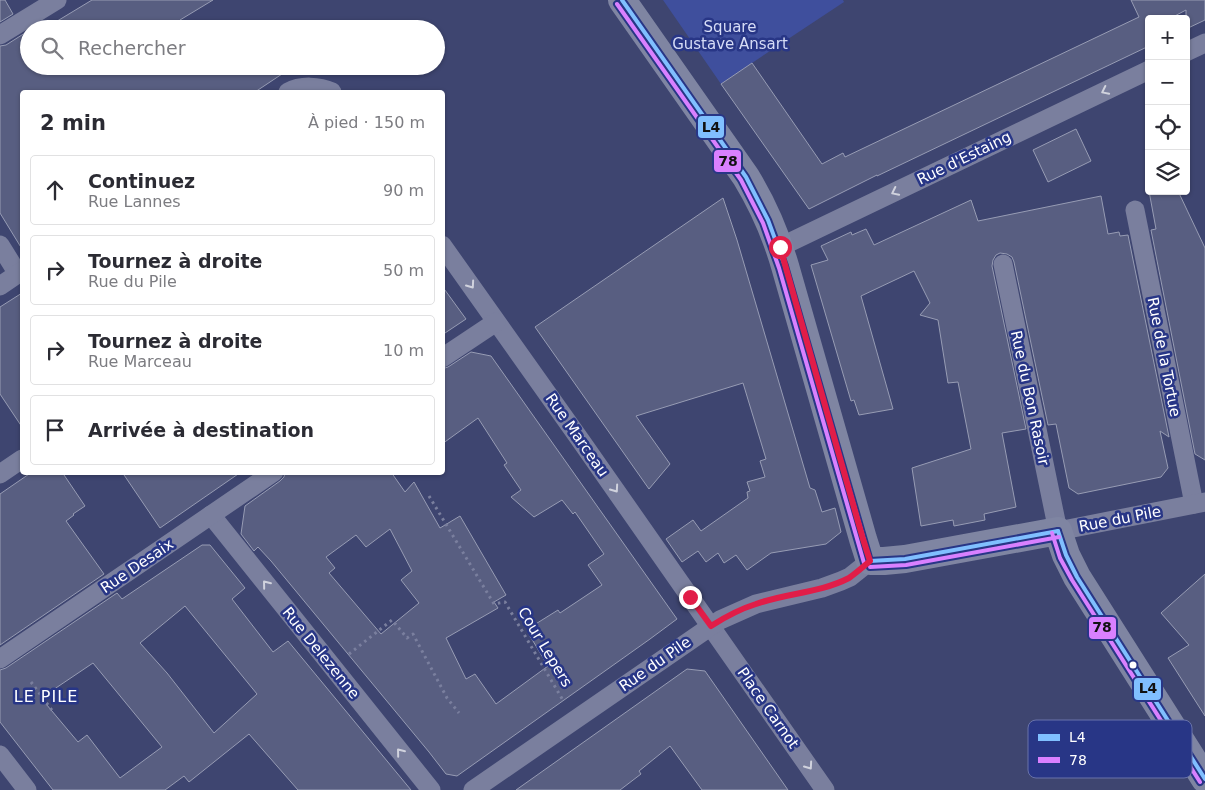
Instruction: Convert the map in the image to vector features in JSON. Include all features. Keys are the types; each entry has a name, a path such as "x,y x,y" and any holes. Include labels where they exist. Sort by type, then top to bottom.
{"street":[{"path":"25,20 57,0"},
{"path":"622,0 746,177 756,194 780,247 870,561"},
{"path":"0,36 20,23"},
{"path":"1190,50 1205,43"},
{"name":"Rue d'Estaing","path":"780,247 1145,72"},
{"path":"295,90 326,90"},
{"name":"Rue de la Tortue","path":"1135,210 1199,503"},
{"path":"0,245 20,272 0,286"},
{"name":"Rue Marceau","path":"445,249 711,626"},
{"name":"Rue du Bon Rasoir","path":"1003,264 1058,531"},
{"path":"445,356 496,322"},
{"path":"0,474 20,460"},
{"name":"Rue Desaix","path":"0,659 270,475"},
{"name":"Rue du Pile","path":"473,790 711,626 729,615 756,604 822,588 841,581 850,577 870,561 905,559 1199,503"},
{"name":"Rue Delezenne","path":"211,515 431,790"},
{"path":"1058,531 1066,555 1077,577 1168,720"},
{"name":"Place Carnot","path":"711,626 825,790"},
{"path":"0,755 27,790"},
{"path":"1192,758 1205,779"}],"path":[{"name":"Cour Lepers","path":"429,496 494,604 505,602 575,720"},
{"path":"333,667 392,620 407,638 414,634 447,698 459,713"},
{"path":"31,682 54,713"}],"green space":[{"name":"Square Gustave Ansart","path":"663,0 843,0 844,2 721,84"}],"building":[{"path":"0,0 5,0 13,14 0,22"},
{"path":"92,0 213,0 180,20 59,20"},
{"path":"1131,0 1205,0 1205,20 1190,27 1190,15 1186,15 1186,10 1177,15 1145,15 1145,48 809,209 721,84 752,63 822,164 843,153 845,157 1139,17"},
{"path":"20,36 20,75 280,75 258,90 20,90 20,246 0,213 0,46 6,45"},
{"path":"1076,129 1091,161 1048,182 1033,150"},
{"path":"1150,195 1180,195 1205,248 1205,460 1195,454 1151,230 1156,229"},
{"path":"1101,196 1108,234 1119,232 1120,236 1128,235 1169,437 1160,431 1168,468 1161,477 1078,494 1069,488 1056,424 1048,425 1014,262 1012,257 1000,253 996,255 992,266 1026,429 1002,433 1016,507 984,514 985,520 954,526 953,520 921,526 912,468 971,449 958,382 948,383 938,320 920,315 930,303 914,271 861,296 893,409 859,415 854,400 851,401 811,265 828,260 821,246 851,232 852,235 866,229 874,245 971,200 978,221"},
{"path":"723,198 810,488 815,490 822,512 835,508 841,532 826,544 771,553 747,570 736,555 724,563 718,553 706,562 698,551 682,562 666,539 693,520 701,531 748,498 747,492 750,491 747,482 765,477 760,461 766,459 743,383 636,416 670,464 649,489 535,327"},
{"path":"445,290 466,319 445,333"},
{"path":"20,294 20,424 0,394 0,307"},
{"path":"471,352 491,356 677,619 457,776 446,774 271,561 258,547 254,551 241,534 245,506 280,481 284,475 393,475 405,492 414,482 440,528 460,516 506,595 494,602 498,608 446,638 466,679 475,674 496,704 548,666 530,636 538,631 534,625 558,610 560,613 602,585 588,565 604,554 575,512 573,514 562,500 534,517 511,497 521,490 504,465 507,463 478,418 445,442 445,368","holes":["390,529 412,571 401,580 419,603 381,634 329,573 335,568 326,557 356,535 366,547"]},
{"path":"28,475 64,475 85,506 66,521 104,574 0,645 0,494"},
{"path":"124,475 237,475 160,528"},
{"path":"202,545 210,545 245,588 232,599 273,652 288,641 411,790 298,790 249,734 189,782 184,776 165,790 53,790 0,722 0,670 6,668 117,593 122,599","holes":["185,606 257,694 214,733 167,673 140,643","93,663 162,747 120,778 87,735 78,742 41,698"]},
{"path":"1205,574 1205,716 1168,658 1189,645 1161,613"},
{"path":"687,669 705,671 788,790 702,790 670,746 639,771 641,774 620,790 516,790"}],"transit line":[{"name":"L4","path":"622,0 746,177 768,220 785,266 870,561"},
{"name":"78","path":"617,4 741,180 763,223 779,268 864,563"},
{"name":"L4","path":"1058,531 1066,555 1077,577 1168,720"},
{"name":"L4","path":"870,561 905,559 1058,531"},
{"name":"78","path":"1052,533 1060,558 1072,580 1161,720"},
{"name":"78","path":"870,567 906,565 1059,537"},
{"name":"L4","path":"1192,758 1205,779"},
{"name":"78","path":"1192,769 1200,782"}],"district":[{"name":"LE PILE","path":"46,696"}],"route":[{"path":"690,597 711,626 729,615 756,604 822,588 841,581 850,577 870,561 780,247"}]}
